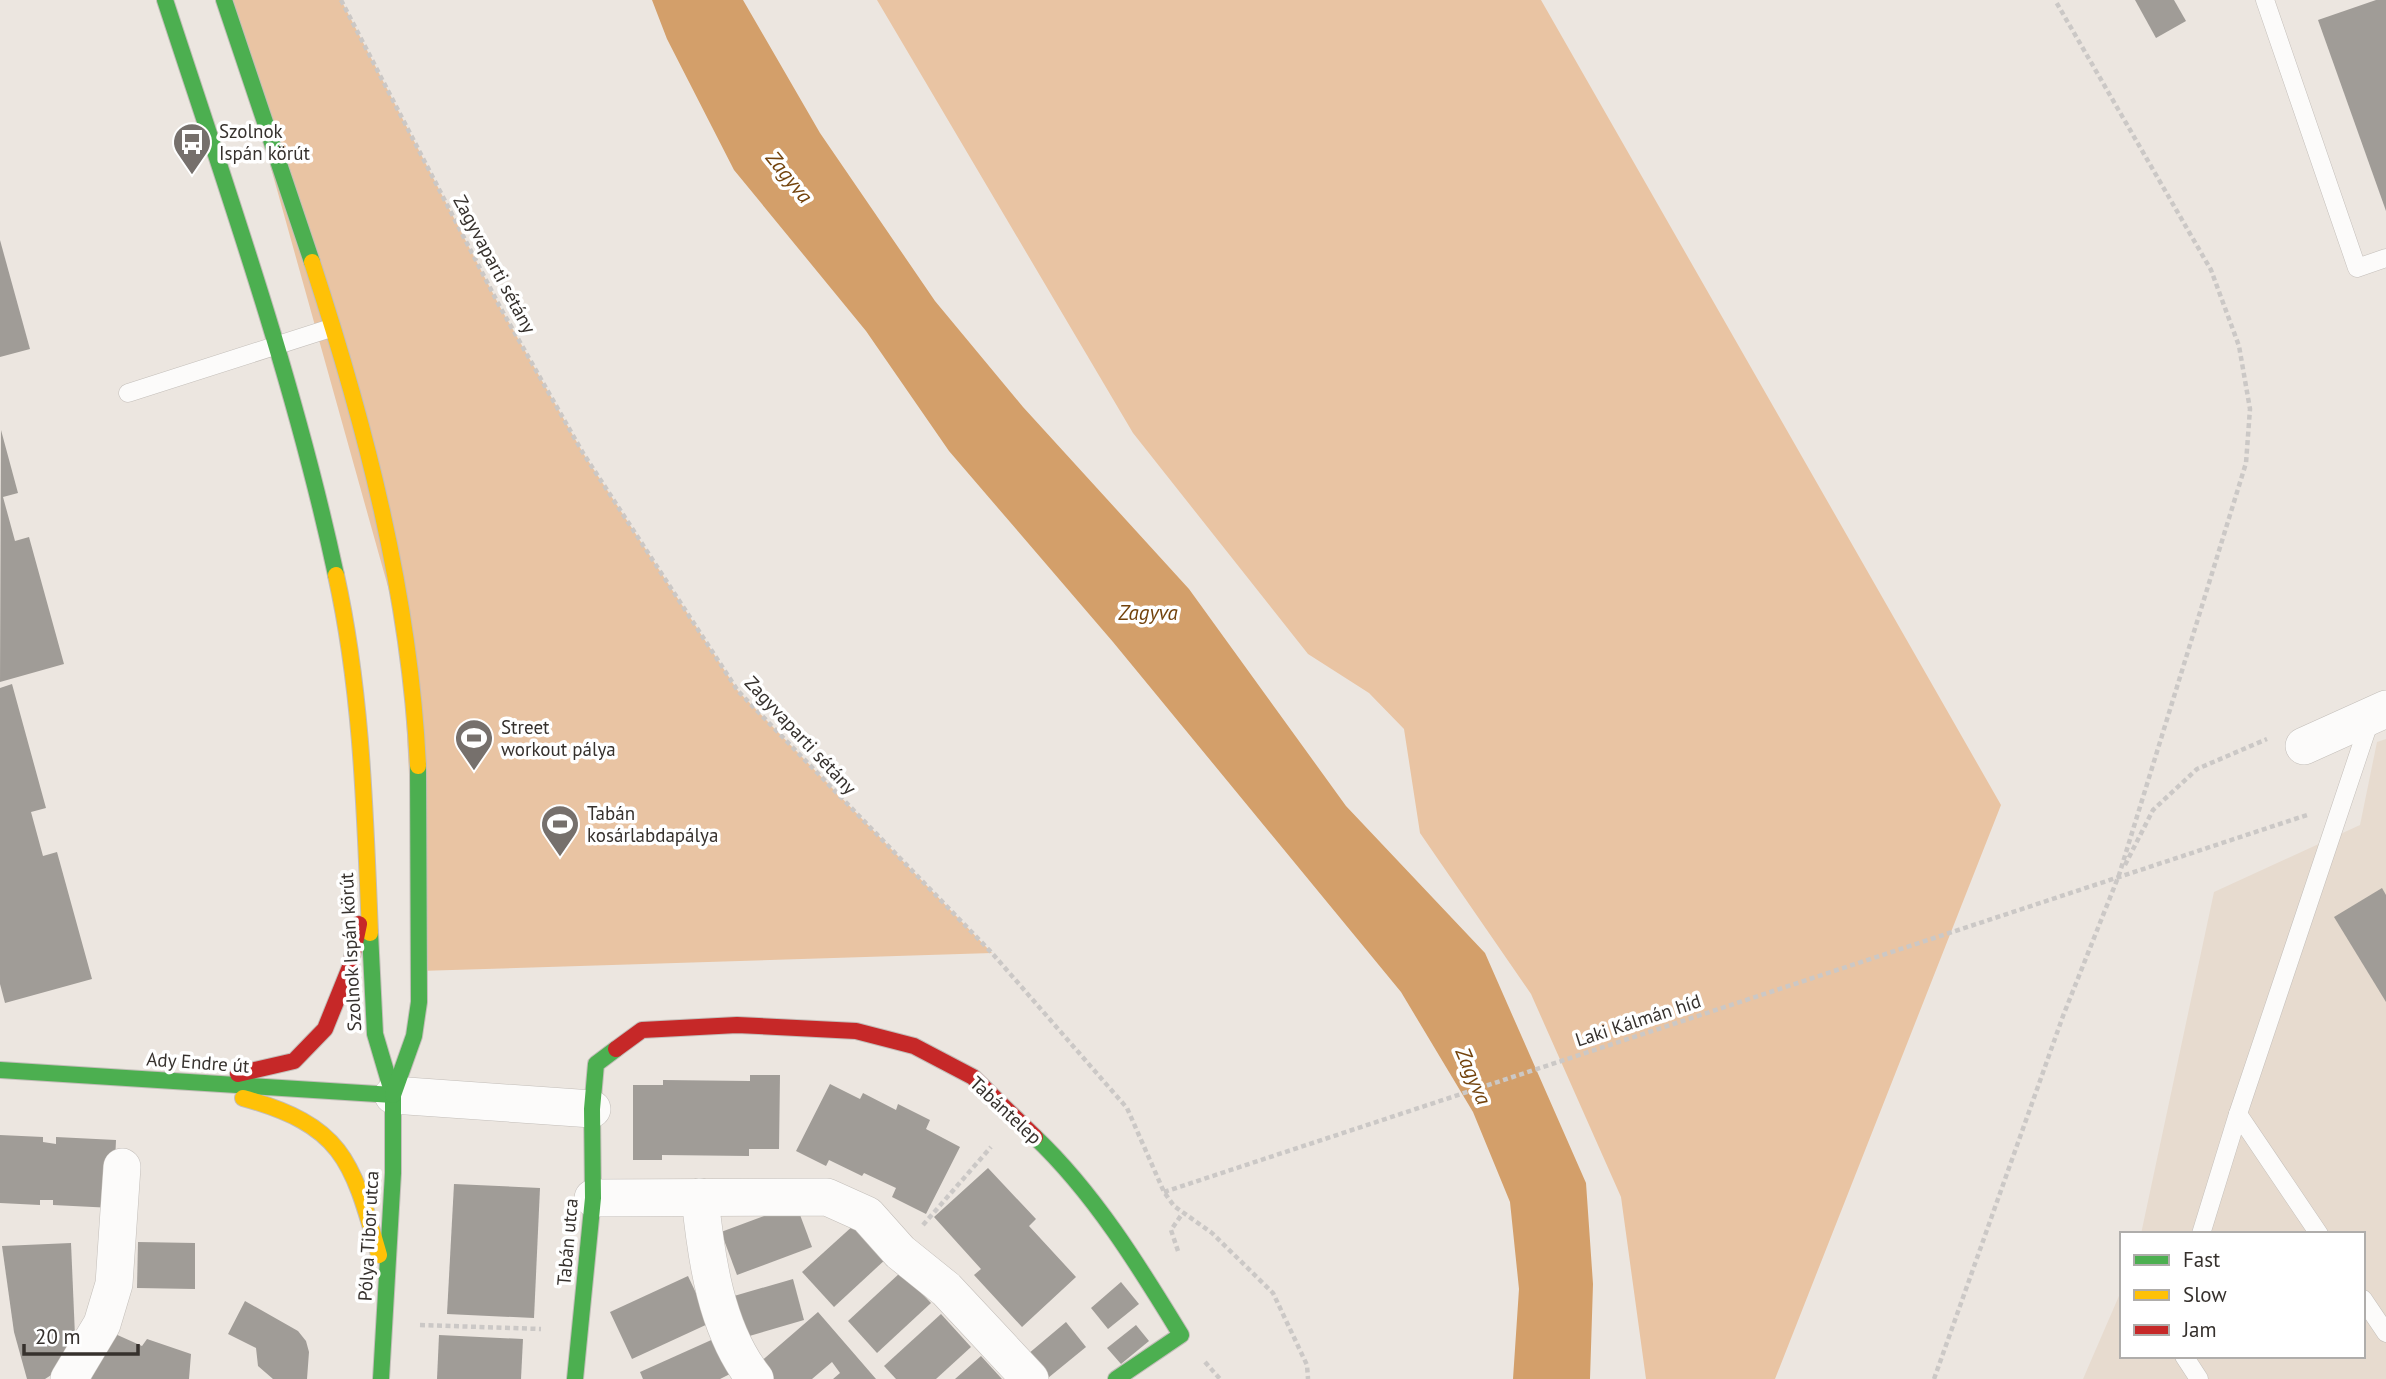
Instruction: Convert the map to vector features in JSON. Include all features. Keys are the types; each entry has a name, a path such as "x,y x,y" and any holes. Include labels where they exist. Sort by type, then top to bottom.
{"street":[{"name":"Szolnok Ispán körút","path":"165,0 278,345 316,481 351,643 365,814 375,1034 393,1095"},
{"path":"224,0 287,184 331,328 371,470 390,561 416,731 420,816 419,971 415,1034 393,1095 592,1110"},
{"path":"2304,746 2379,711"},
{"path":"195,1083 293,1061 325,1029 349,967 367,887"},
{"name":"Tabántelep","path":"592,1110 596,1064 642,1030 737,1025 856,1031 914,1046 973,1077 1018,1118 1056,1157 1141,1269 1181,1335 1116,1379"},
{"name":"Ady Endre út","path":"0,1070 393,1095"},
{"path":"195,1083 279,1108 332,1140 363,1200 387,1282"},
{"name":"Pólya Tibor utca","path":"381,1379 393,1173 393,1095"},
{"name":"Tabán utca","path":"575,1379 593,1198 592,1110"},
{"path":"69,1379 102,1324 114,1284 122,1167"},
{"path":"700,1197 706,1255 727,1327 755,1379"},
{"path":"593,1198 827,1197 867,1215 900,1251 946,1289 1030,1379"}],"lane":[{"path":"2265,0 2357,268 2386,258"},
{"path":"128,393 331,328"},
{"path":"2202,1232 2238,1114 2379,711"},
{"path":"2238,1114 2318,1232"},
{"path":"2365,1302 2386,1333"},
{"path":"2185,1358 2199,1379"}],"path":[{"name":"Zagyvaparti sétány","path":"341,0 500,307 576,441 738,691 992,953 1127,1108 1164,1192 1182,1214 1212,1233 1273,1293 1307,1364 1308,1379"},
{"path":"1934,1379 2063,1016 2119,875 2242,476 2250,409 2239,346 2211,270 2055,0"},
{"path":"2119,875 2153,810 2197,769 2275,736 2304,746"},
{"name":"Laki Kálmán híd","path":"1164,1192 2119,875 2314,813"},
{"path":"900,1251 1018,1118"},
{"path":"384,1324 580,1330"}],"shaded area":[{"path":"224,0 341,0 500,307 583,453 738,691 992,953 419,971 402,637"},
{"path":"877,0 1541,0 2001,805 1775,1379 1646,1379 1621,1197 1531,994 1420,833 1404,729 1369,693 1308,654 1133,433"},
{"path":"2386,739 2386,1379 2083,1379 2120,1294 2120,1358 2365,1358 2365,1232 2141,1232 2214,892 2360,825 2377,742"}],"water":[{"name":"Zagyva","path":"652,0 743,0 820,133 935,301 1023,407 1189,589 1346,806 1485,953 1586,1183 1593,1284 1590,1379 1513,1379 1519,1289 1510,1202 1473,1112 1401,992 1113,642 949,451 866,331 734,170 667,39"}],"building":[{"path":"2135,0 2174,0 2186,21 2156,38"},
{"path":"2376,0 2386,0 2386,211 2318,20"},
{"path":"0,240 30,349 0,357"},
{"path":"1,430 18,493 3,497 15,541 29,537 64,664 0,682"},
{"path":"12,684 46,808 31,812 43,856 57,852 92,979 5,1003 0,984 0,688"},
{"path":"2382,888 2386,895 2386,1002 2334,917"},
{"path":"750,1075 780,1075 779,1149 749,1149 749,1156 662,1155 662,1160 633,1160 633,1085 663,1085 663,1080 750,1081"},
{"path":"830,1084 860,1099 863,1093 896,1110 898,1104 930,1120 926,1129 960,1147 926,1214 892,1197 896,1188 829,1160 826,1166 796,1151"},
{"path":"0,1135 43,1137 43,1142 56,1144 56,1137 116,1140 113,1208 53,1205 53,1200 40,1200 40,1205 0,1203"},
{"path":"988,1168 1036,1219 1029,1226 1076,1277 1022,1327 974,1275 981,1269 934,1217"},
{"path":"454,1184 540,1188 534,1318 447,1314"},
{"path":"796,1204 812,1247 737,1275 721,1232"},
{"path":"855,1224 887,1258 834,1307 802,1272"},
{"path":"138,1242 195,1243 195,1289 137,1288"},
{"path":"71,1243 76,1359 45,1379 27,1379 14,1332 2,1246"},
{"path":"901,1272 931,1303 877,1353 848,1321"},
{"path":"688,1276 710,1323 632,1359 610,1312"},
{"path":"793,1279 804,1320 746,1337 734,1296"},
{"path":"1121,1282 1139,1304 1108,1329 1091,1308"},
{"path":"245,1301 298,1331 306,1341 309,1352 307,1379 273,1379 258,1366 256,1348 228,1334"},
{"path":"818,1312 876,1379 833,1379 840,1373 832,1362 812,1379 772,1379 759,1363"},
{"path":"941,1314 971,1347 936,1379 896,1379 884,1366"},
{"path":"1066,1322 1086,1347 1048,1378 1028,1354"},
{"path":"1136,1325 1149,1341 1121,1364 1107,1348"},
{"path":"113,1333 142,1346 147,1339 191,1354 189,1379 91,1379"},
{"path":"439,1335 523,1339 521,1379 437,1379"},
{"path":"718,1337 734,1372 720,1379 643,1379 640,1372"},
{"path":"981,1356 1002,1379 955,1379"}],"traffic: fast":[{"path":"165,0 280,357 336,575"},
{"path":"224,0 312,262"},
{"path":"393,1095 414,1036 419,1002 418,766"},
{"path":"370,933 375,1034 393,1095 393,1173 381,1379"},
{"path":"575,1379 593,1198 592,1109 596,1064 616,1049"},
{"path":"0,1070 393,1095"},
{"path":"1035,1137 1096,1206 1181,1335 1116,1379"}],"traffic: slow":[{"path":"312,262 350,385 382,511 406,638 418,766"},
{"path":"336,575 357,708 370,933"},
{"path":"243,1098 303,1121 323,1135 339,1152 361,1195 379,1255"}],"traffic: jam":[{"path":"238,1074 294,1061 325,1029 350,967 359,924"},
{"path":"616,1049 642,1030 737,1025 856,1031 914,1046 973,1077 1035,1137"}],"place":[{"name":"Szolnok Ispán körút","path":"192,176"},
{"name":"Street workout pálya","path":"474,772"},
{"name":"Tabán kosárlabdapálya","path":"560,858"}]}
